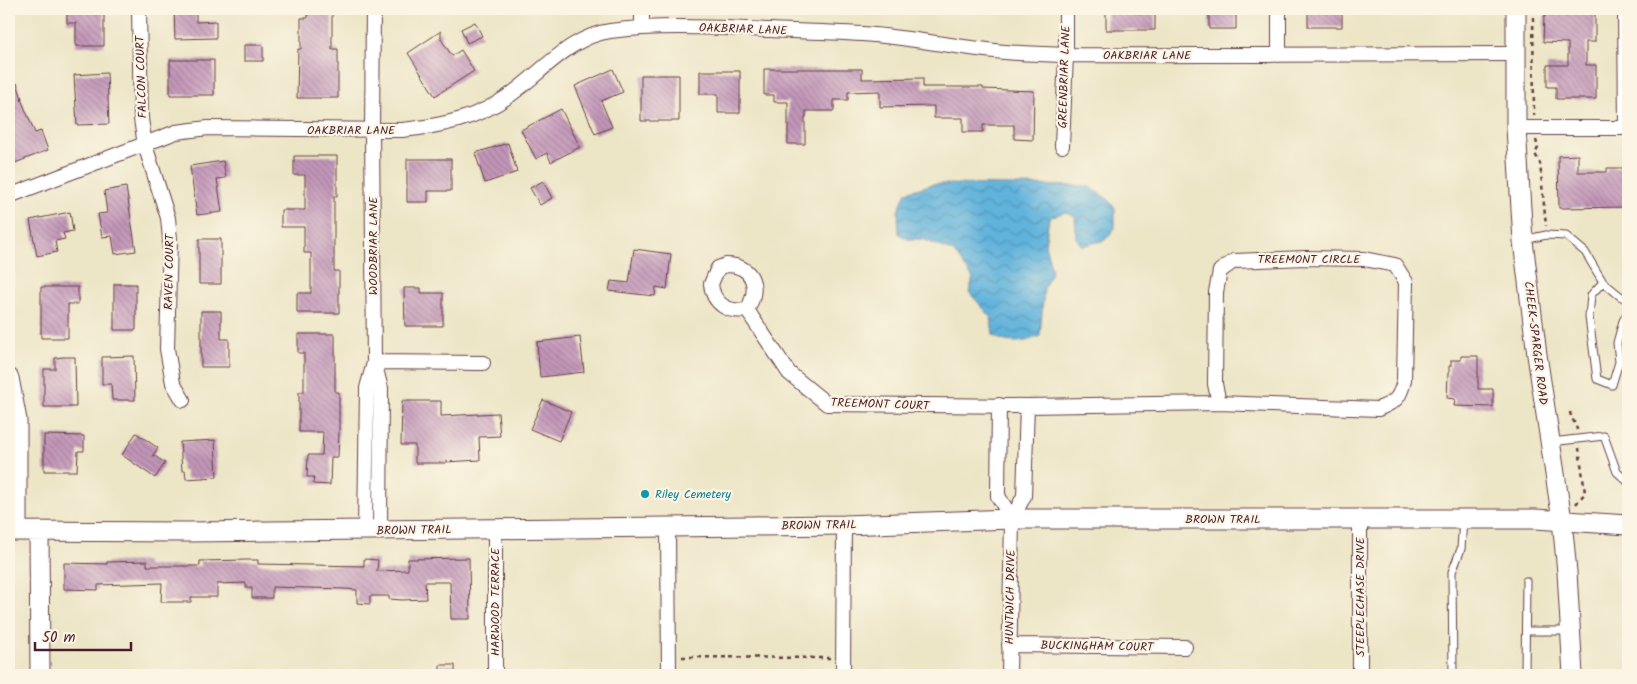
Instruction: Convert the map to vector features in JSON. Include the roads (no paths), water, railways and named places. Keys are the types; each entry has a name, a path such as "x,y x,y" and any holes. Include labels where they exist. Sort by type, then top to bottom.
{"street":[{"name":"FALCON COURT","path":"139,9 141,119 146,145"},
{"name":"WOODBRIAR LANE","path":"373,9 374,362 367,388 373,531"},
{"path":"642,9 642,28"},
{"name":"GREENBRIAR LANE","path":"1062,146 1066,9"},
{"path":"1279,9 1279,55"},
{"name":"CHEEK-SPARGER ROAD","path":"1516,9 1516,128 1523,240 1537,355 1562,520 1573,675"},
{"path":"1516,128 1626,128 1625,9"},
{"name":"OAKBRIAR LANE","path":"9,196 176,132 208,128 402,130 433,127 456,122 490,107 508,96 572,46 606,31 642,28 713,28 873,35 1004,52 1066,55 1516,54"},
{"name":"RAVEN COURT","path":"146,145 168,218 170,240 167,348 173,383 183,400"},
{"name":"TREEMONT CIRCLE","path":"1027,406 1219,403 1378,409 1389,404 1401,394 1404,380 1406,282 1395,265 1364,259 1262,259 1234,261 1220,271 1216,292 1215,384 1219,403"},
{"name":"TREEMONT COURT","path":"747,310 790,373 827,404 1027,406"},
{"path":"374,362 483,363"},
{"path":"9,378 17,420 13,531"},
{"path":"1000,406 998,496 1012,518 1024,496 1027,406"},
{"name":"BROWN TRAIL","path":"13,531 373,531 844,525 1012,518 1562,520 1628,524"},
{"name":"HUNTWICH DRIVE","path":"1009,675 1012,518"},
{"name":"STEEPLECHASE DRIVE","path":"1360,520 1360,675"},
{"path":"843,675 844,525"},
{"path":"668,527 669,675"},
{"name":"HARWOOD TERRACE","path":"495,529 495,675"},
{"path":"39,531 40,675"},
{"name":"BUCKINGHAM COURT","path":"1009,645 1185,647"}],"lane":[{"path":"1523,240 1546,235 1566,236 1585,252 1603,282 1628,300"},
{"path":"1603,282 1591,295 1589,317 1597,379 1612,385 1619,362 1617,343 1623,321 1628,312"},
{"path":"1550,442 1604,436 1617,472 1628,482"},
{"path":"1453,675 1452,572 1461,549 1464,520"},
{"path":"1525,675 1526,581"},
{"path":"1526,631 1571,631"}],"water":[{"path":"933,184 1088,186 1109,200 1115,209 1115,228 1105,240 1082,246 1076,238 1075,216 1064,212 1049,218 1045,245 1052,271 1044,288 1040,336 1028,340 1010,342 993,335 991,317 969,292 973,278 954,252 923,239 908,239 899,234 898,211 906,192"}],"place":[{"name":"Riley Cemetery","path":"645,494"}]}
